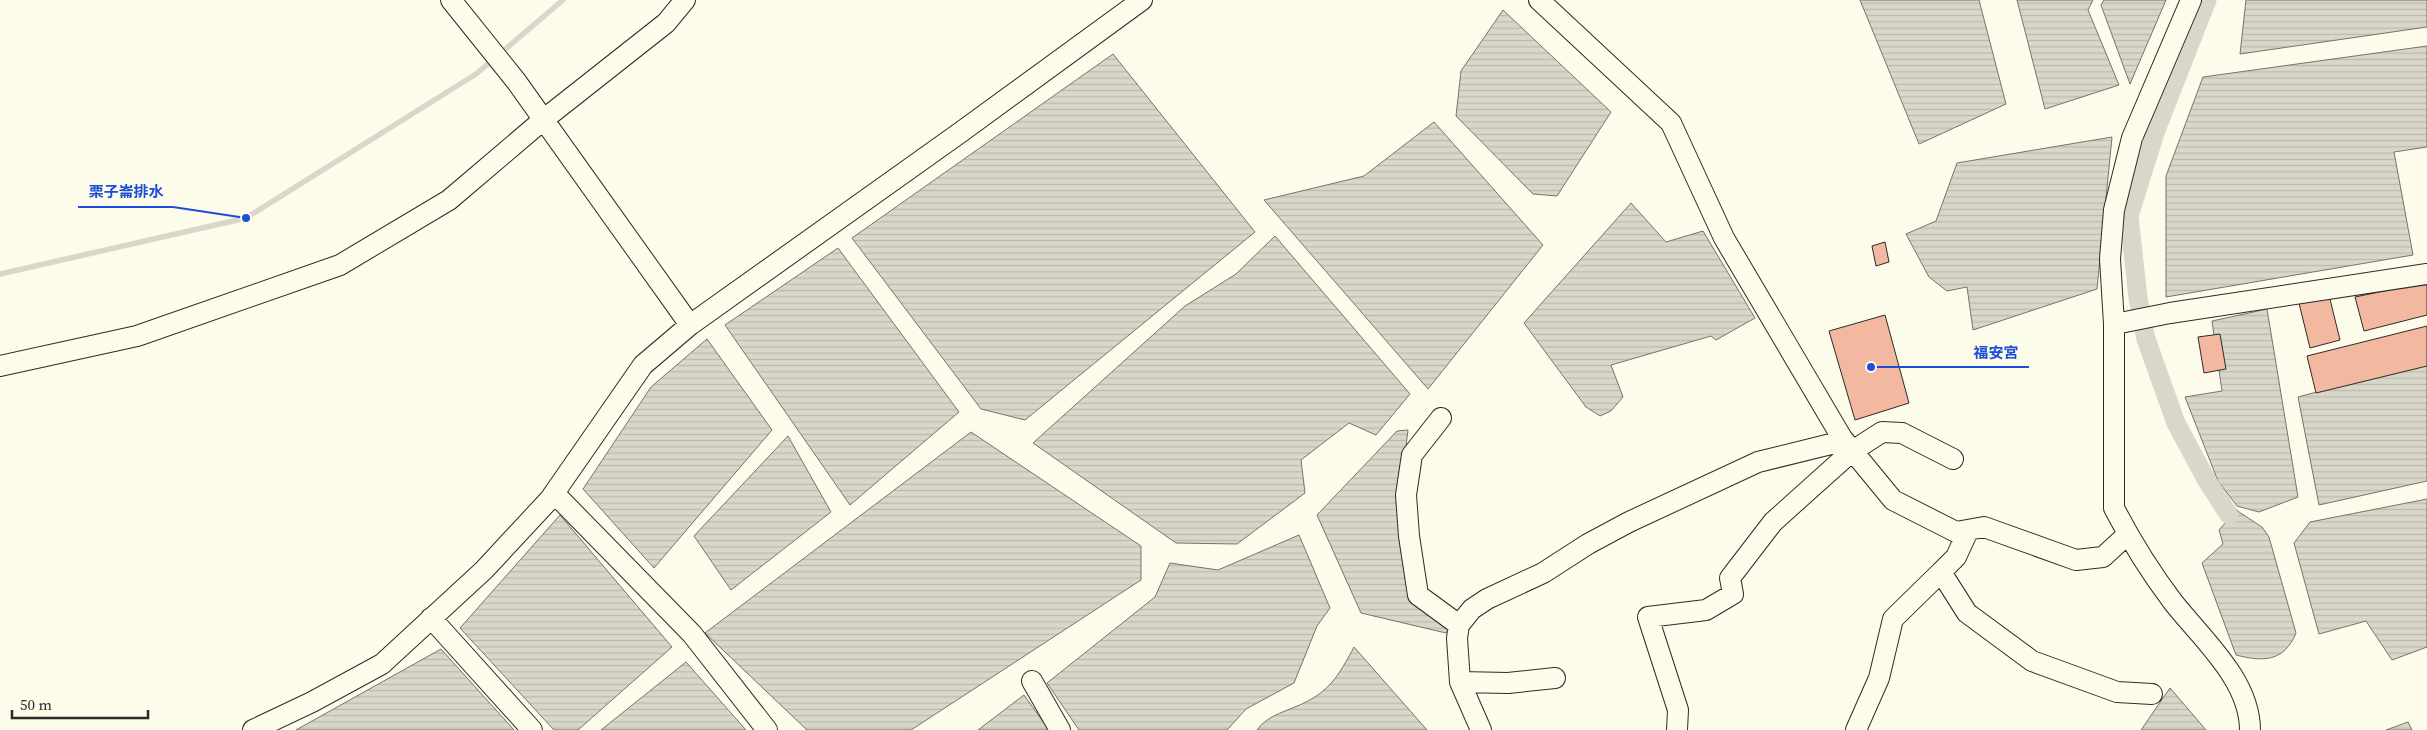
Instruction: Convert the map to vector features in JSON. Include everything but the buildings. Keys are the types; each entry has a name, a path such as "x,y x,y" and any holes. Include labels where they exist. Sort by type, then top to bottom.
{"street":[{"path":"451,0 516,81 690,325"},
{"path":"0,366 137,336 340,266 449,200 543,120 666,23 685,0"},
{"path":"253,730 312,702 382,664 484,570 554,493 643,365 690,325 961,132 1142,0"},
{"path":"1539,0 1671,123 1724,238 1846,445 1893,500 1956,532 1984,527 1991,528 2076,560 2103,558 2128,534"},
{"path":"2191,0 2132,138 2114,210 2110,259 2114,324 2114,508 2128,534 2172,600 2231,674 2246,703 2250,730"},
{"path":"2115,324 2170,312 2427,274"},
{"path":"1440,418 1412,455 1406,495 1408,536 1418,595 1459,625"},
{"path":"1677,730 1678,710 1648,617 1706,610 1733,594 1730,578 1773,522 1846,445 1882,432 1902,433 1953,459"},
{"path":"1481,730 1460,682 1457,638 1459,625 1472,609 1487,599 1543,573 1588,544 1629,522 1758,462 1835,443 1846,445"},
{"path":"554,493 692,634 767,730"},
{"path":"1856,730 1879,678 1893,619 1956,557 1968,531"},
{"path":"1941,572 1967,612 2032,661 2117,692 2152,694"},
{"path":"431,618 532,730"},
{"path":"1460,682 1508,683 1555,678"},
{"path":"1032,681 1060,730"}],"shaded area":[{"path":"1860,0 1979,0 2006,104 1919,144"},
{"path":"2017,0 2093,0 2088,10 2119,85 2045,109"},
{"path":"2104,0 2166,0 2130,84 2101,5"},
{"path":"2246,0 2427,0 2427,27 2240,54"},
{"path":"1503,10 1611,112 1557,196 1533,194 1456,116 1461,71"},
{"path":"2427,46 2427,147 2394,152 2413,255 2166,297 2166,176 2203,77"},
{"path":"1113,54 1255,232 1025,420 981,409 852,238"},
{"path":"1434,122 1543,245 1428,389 1264,200 1364,176"},
{"path":"2112,137 2097,289 1973,330 1967,287 1947,291 1929,277 1906,234 1936,221 1957,163"},
{"path":"1631,203 1666,242 1703,231 1755,318 1716,340 1711,336 1611,365 1623,397 1611,411 1600,416 1586,407 1524,323"},
{"path":"1275,236 1410,394 1376,435 1349,423 1301,460 1305,493 1237,544 1176,543 1033,443 1185,306 1236,274"},
{"path":"838,248 959,412 850,505 725,325"},
{"path":"2267,309 2298,497 2259,512 2237,506 2218,481 2185,397 2222,391 2212,321"},
{"path":"707,339 772,430 654,568 583,489 651,387"},
{"path":"2427,363 2427,481 2319,505 2298,397"},
{"path":"1408,430 1403,470 1416,580 1451,624 1446,633 1361,613 1317,515 1397,431"},
{"path":"971,432 1141,546 1141,580 911,730 807,730 705,633"},
{"path":"788,436 831,512 731,590 694,536"},
{"path":"2218,491 2239,512 2262,527 2269,537 2296,633 2285,650 2272,658 2255,659 2236,655 2202,563 2223,544 2219,530 2227,521 2211,495"},
{"path":"2427,499 2427,647 2392,660 2366,621 2319,634 2294,543 2310,522"},
{"path":"560,515 672,647 578,730 554,730 460,628"},
{"path":"1299,535 1330,608 1317,626 1294,683 1246,709 1227,730 1079,730 1047,683 1155,597 1170,563 1218,570"},
{"path":"1354,647 1427,730 1257,730 1273,716 1306,702 1323,691 1340,672"},
{"path":"441,649 514,730 296,730"},
{"path":"686,662 746,730 601,730"},
{"path":"2170,688 2206,730 2141,730"},
{"path":"1024,695 1049,730 978,730"},
{"path":"2408,722 2412,730 2386,730"}],"waterway":[{"path":"0,274 246,218 476,74 563,0"},
{"path":"2207,0 2156,130 2129,216 2138,298 2146,339 2176,423 2206,479 2229,515"}],"place":[{"name":"栗子崙排水","path":"246,218"},
{"name":"福安宮","path":"1871,367"}]}
